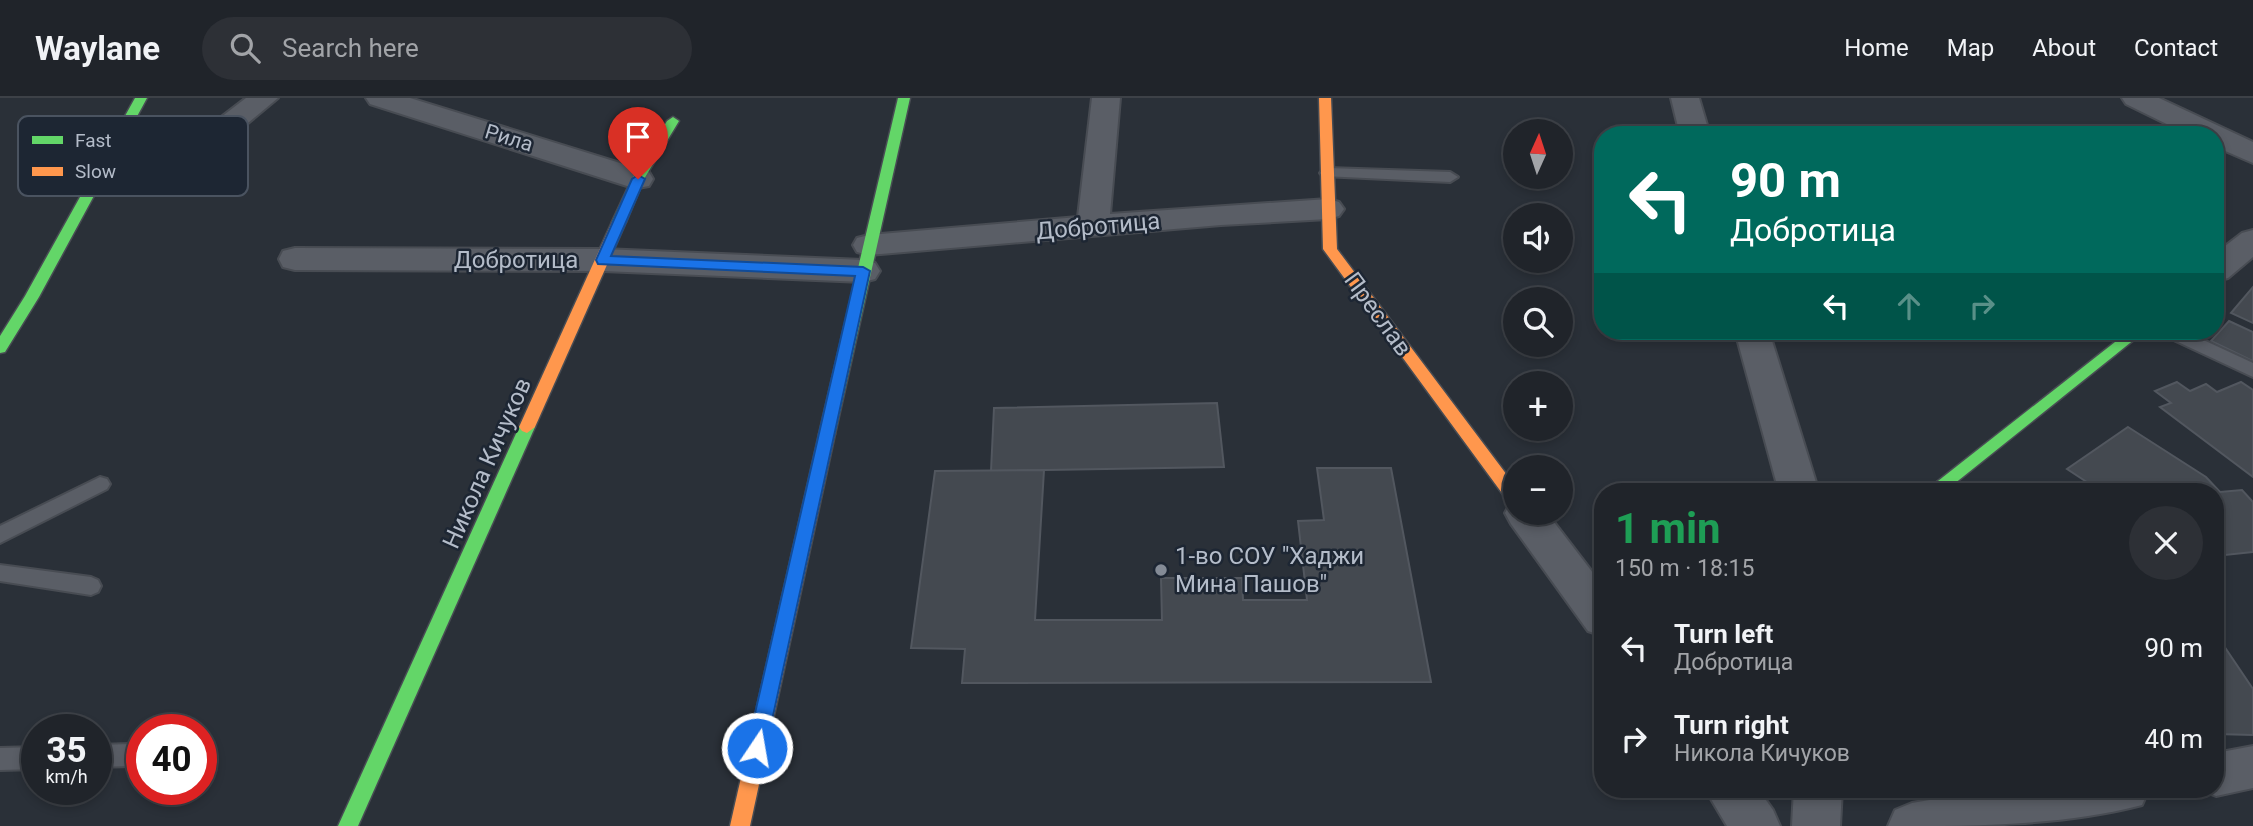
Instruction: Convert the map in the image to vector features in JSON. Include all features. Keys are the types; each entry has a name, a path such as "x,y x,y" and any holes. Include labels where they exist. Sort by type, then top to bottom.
{"street":[{"path":"131,116 141,98"},
{"path":"241,116 264,98"},
{"name":"Рила","path":"380,98 638,179"},
{"path":"740,826 904,98"},
{"path":"1093,227 1106,98"},
{"name":"Преслав","path":"1325,98 1330,249 1503,482"},
{"path":"1685,98 1693,126"},
{"path":"2136,98 2195,126"},
{"name":"Никола Кичуков","path":"348,826 638,179 673,121"},
{"path":"2224,140 2253,154"},
{"path":"0,348 32,297 87,196"},
{"name":"Добротица","path":"295,259 866,258 1093,227 1221,215 1328,209"},
{"path":"2224,264 2253,240"},
{"path":"1755,340 1796,483"},
{"path":"1944,483 2126,340"},
{"path":"1534,525 1594,606"},
{"path":"2224,772 2253,767"},
{"path":"1736,798 1756,826"},
{"path":"1816,826 1818,798"},
{"path":"1912,826 2073,798"}],"lane":[{"path":"1328,173 1450,177"},
{"path":"2188,340 2253,370"},
{"path":"0,535 100,484"},
{"path":"0,573 91,586"},
{"path":"0,759 21,758"}],"building":[{"path":"2253,287 2253,323 2231,313"},
{"path":"2229,321 2253,332 2253,361 2211,341 2224,340 2224,327"},
{"path":"2177,382 2190,391 2206,384 2217,392 2241,382 2253,390 2253,477 2160,407 2171,403 2155,391"},
{"path":"1217,403 1224,467 991,471 994,408"},
{"path":"2128,427 2212,483 2088,483 2067,469"},
{"path":"1317,468 1391,468 1431,682 962,683 965,649 911,648 935,471 1044,470 1035,620 1162,620 1161,578 1242,578 1243,600 1307,600 1298,521 1324,520"},
{"path":"2242,490 2253,502 2253,552 2224,555 2224,492"},
{"path":"2224,646 2253,689 2253,735 2224,734"}],"traffic: fast":[{"path":"131,116 141,98"},
{"path":"827,434 904,98"},
{"path":"619,222 638,179 673,121"},
{"path":"0,348 32,297 87,196"},
{"path":"1944,483 2126,340"},
{"path":"348,826 527,427"}],"traffic: slow":[{"path":"1325,98 1330,249 1503,482"},
{"path":"527,427 619,222"},
{"path":"740,826 827,434"}],"place":[{"name":"1-во СОУ \"Хаджи Мина Пашов\"","path":"1161,570"}],"route":[{"path":"638,179 603,260 863,271 757,748"}]}
